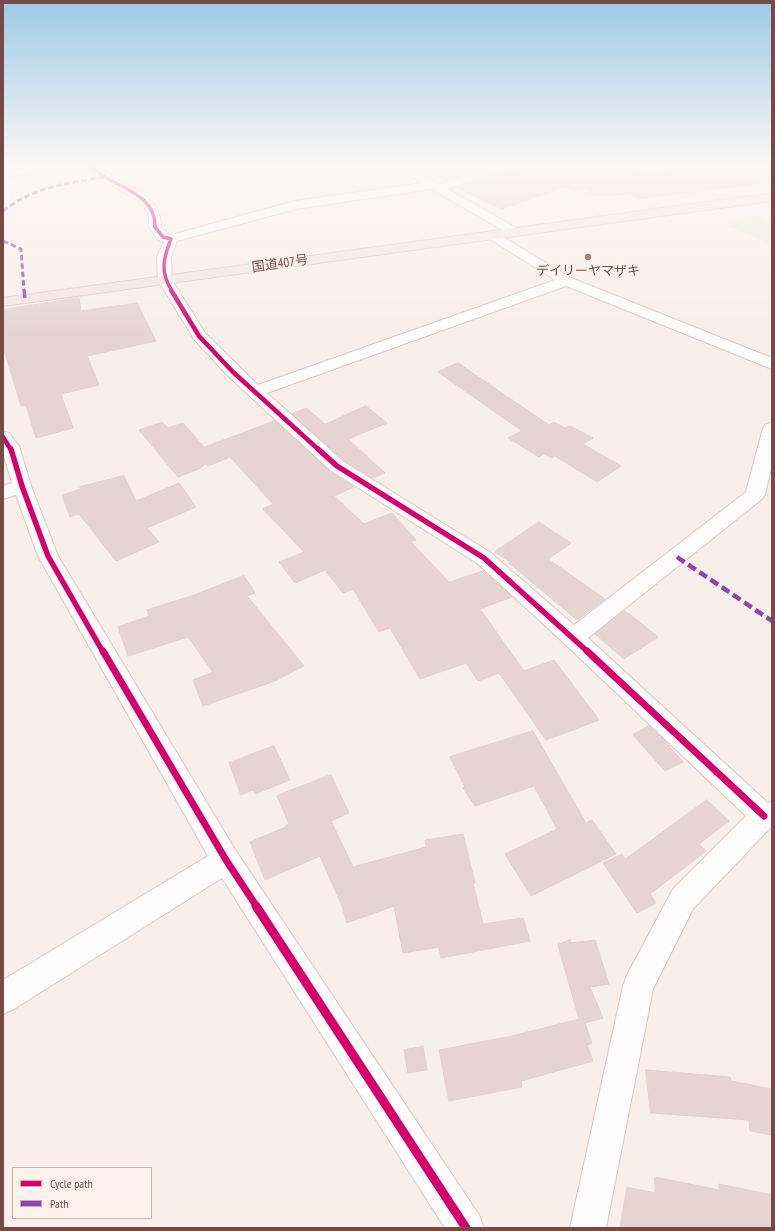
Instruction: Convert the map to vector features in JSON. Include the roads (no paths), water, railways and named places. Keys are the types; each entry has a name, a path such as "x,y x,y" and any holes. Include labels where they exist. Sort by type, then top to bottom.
{"highway":[{"name":"国道407号","path":"3,302 584,222"}],"street":[{"path":"156,222 155,227 163,236 171,239 231,222"},
{"path":"497,222 513,232"},
{"path":"493,235 536,264 566,281 772,364"},
{"path":"171,239 164,257 165,280 200,336 255,392 337,466 484,558 768,815 683,899 638,986 588,1228"},
{"path":"255,392 566,281"},
{"path":"573,638 755,495 772,428"},
{"path":"3,437 10,446 12,490 66,589 226,860 466,1228"},
{"path":"3,998 226,860"}],"place":[{"name":"デイリーヤマザキ","path":"588,257"}]}
